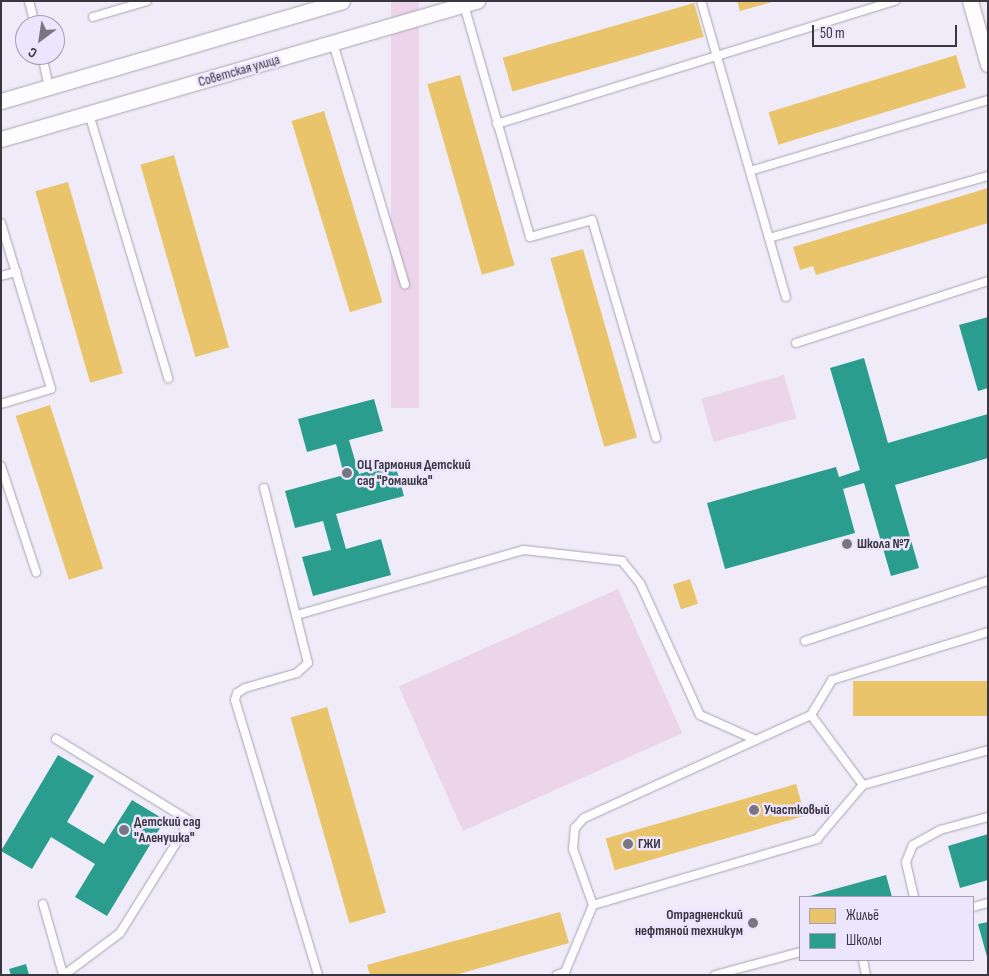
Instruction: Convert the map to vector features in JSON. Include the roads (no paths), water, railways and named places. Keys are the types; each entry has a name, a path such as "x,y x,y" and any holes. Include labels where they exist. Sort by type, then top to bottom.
{"street":[{"path":"1,101 342,1"},
{"path":"970,1 988,64"},
{"name":"Советская улица","path":"1,139 471,3"}],"lane":[{"path":"29,1 32,15"},
{"path":"93,17 147,1"},
{"path":"701,1 786,298"},
{"path":"497,124 894,1"},
{"path":"471,3 497,124 530,237 592,220 656,438"},
{"path":"333,43 405,284"},
{"path":"44,65 49,87"},
{"path":"750,171 988,100"},
{"path":"89,114 168,378"},
{"path":"769,238 988,176"},
{"path":"1,223 51,389 1,404"},
{"path":"1,276 16,272"},
{"path":"796,343 988,281"},
{"path":"1,466 36,572"},
{"path":"264,488 308,656 305,669 245,688 237,693 235,700 318,975"},
{"path":"297,615 524,550 622,561 640,583 700,715 756,740"},
{"path":"805,641 988,581"},
{"path":"563,974 593,906 573,850 575,828 584,818 811,715 832,680 988,632"},
{"path":"811,715 862,785"},
{"path":"42,904 64,975 120,933 190,821 56,739"},
{"path":"593,906 817,839 862,785 988,750"},
{"path":"914,896 906,862 913,845 940,830 988,816"},
{"path":"974,907 988,903"},
{"path":"715,975 799,952"},
{"path":"863,961 866,975"}],"place":[{"name":"ОЦ Гармония Детский сад \"Ромашка\"","path":"347,473"},
{"name":"Школа №7","path":"847,544"},
{"name":"Участковый","path":"754,810"},
{"name":"Детский сад \"Аленушка\"","path":"124,830"},
{"name":"ГЖИ","path":"628,844"},
{"name":"Отрадненский нефтяной техникум","path":"753,923"}]}
